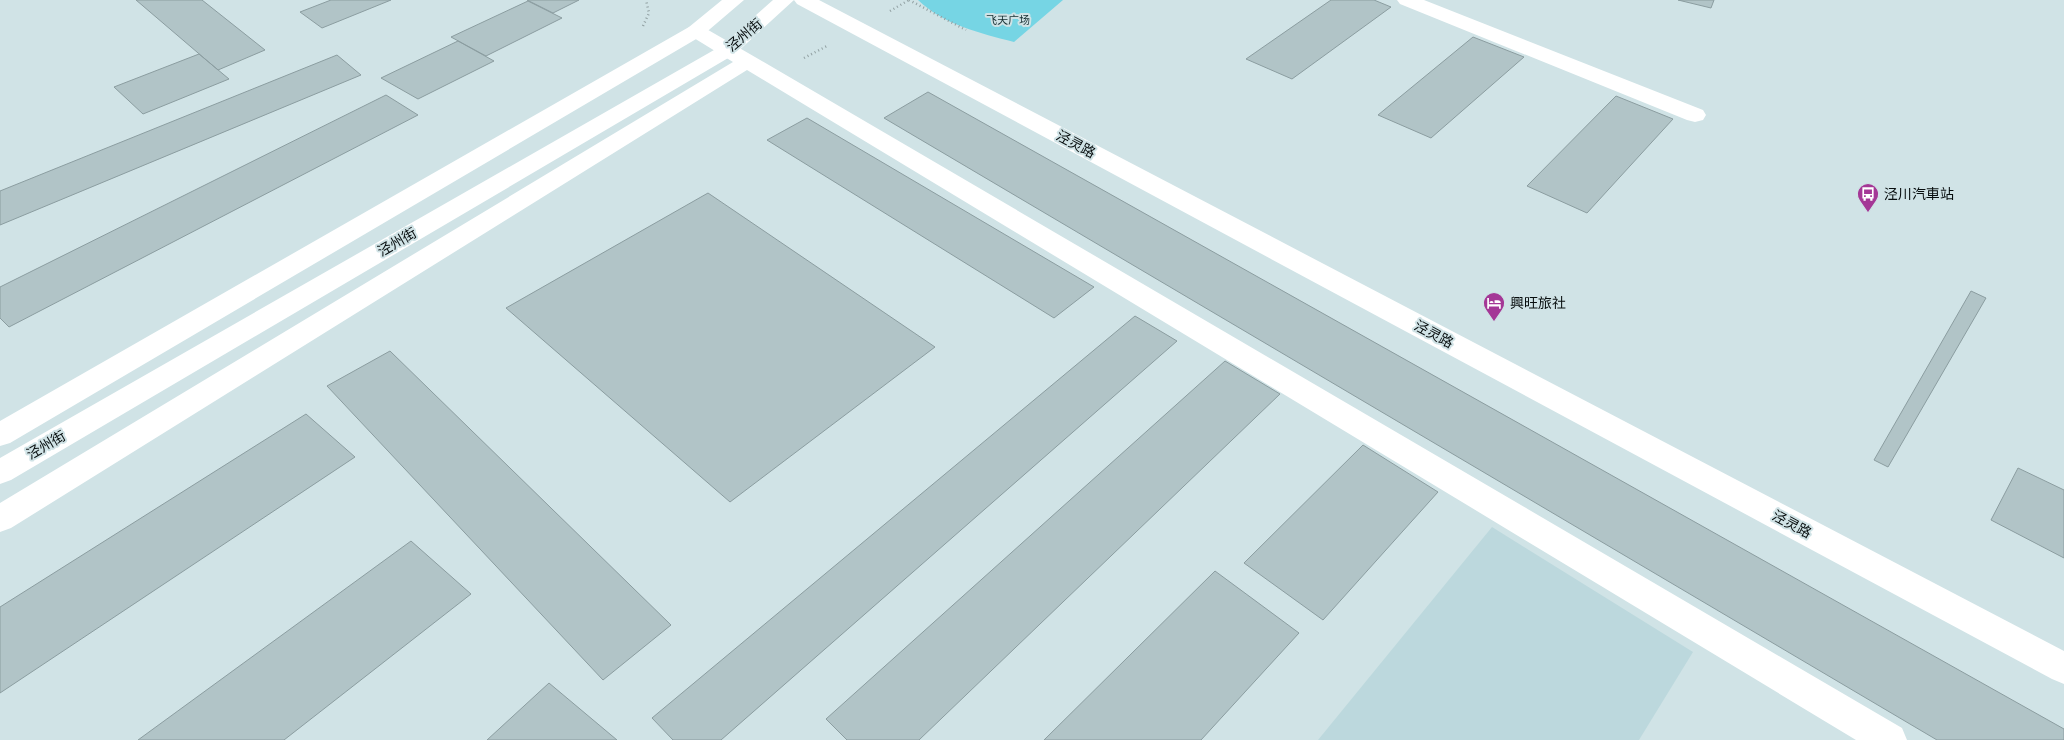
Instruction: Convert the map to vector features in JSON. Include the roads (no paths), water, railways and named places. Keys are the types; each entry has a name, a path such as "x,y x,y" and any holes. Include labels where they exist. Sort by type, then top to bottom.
{"main road":[{"path":"0,435 696,32 734,0"},
{"name":"泾州街","path":"0,472 738,56 784,0"},
{"name":"泾灵路","path":"804,0 2064,668"},
{"path":"1407,0 1695,115"},
{"path":"696,32 1889,740"},
{"path":"0,519 738,56"}],"place":[{"name":"泾川汽車站","path":"1868,213"},
{"name":"興旺旅社","path":"1494,322"}],"park label":[{"name":"飞天广场","path":"1008,20"}]}
